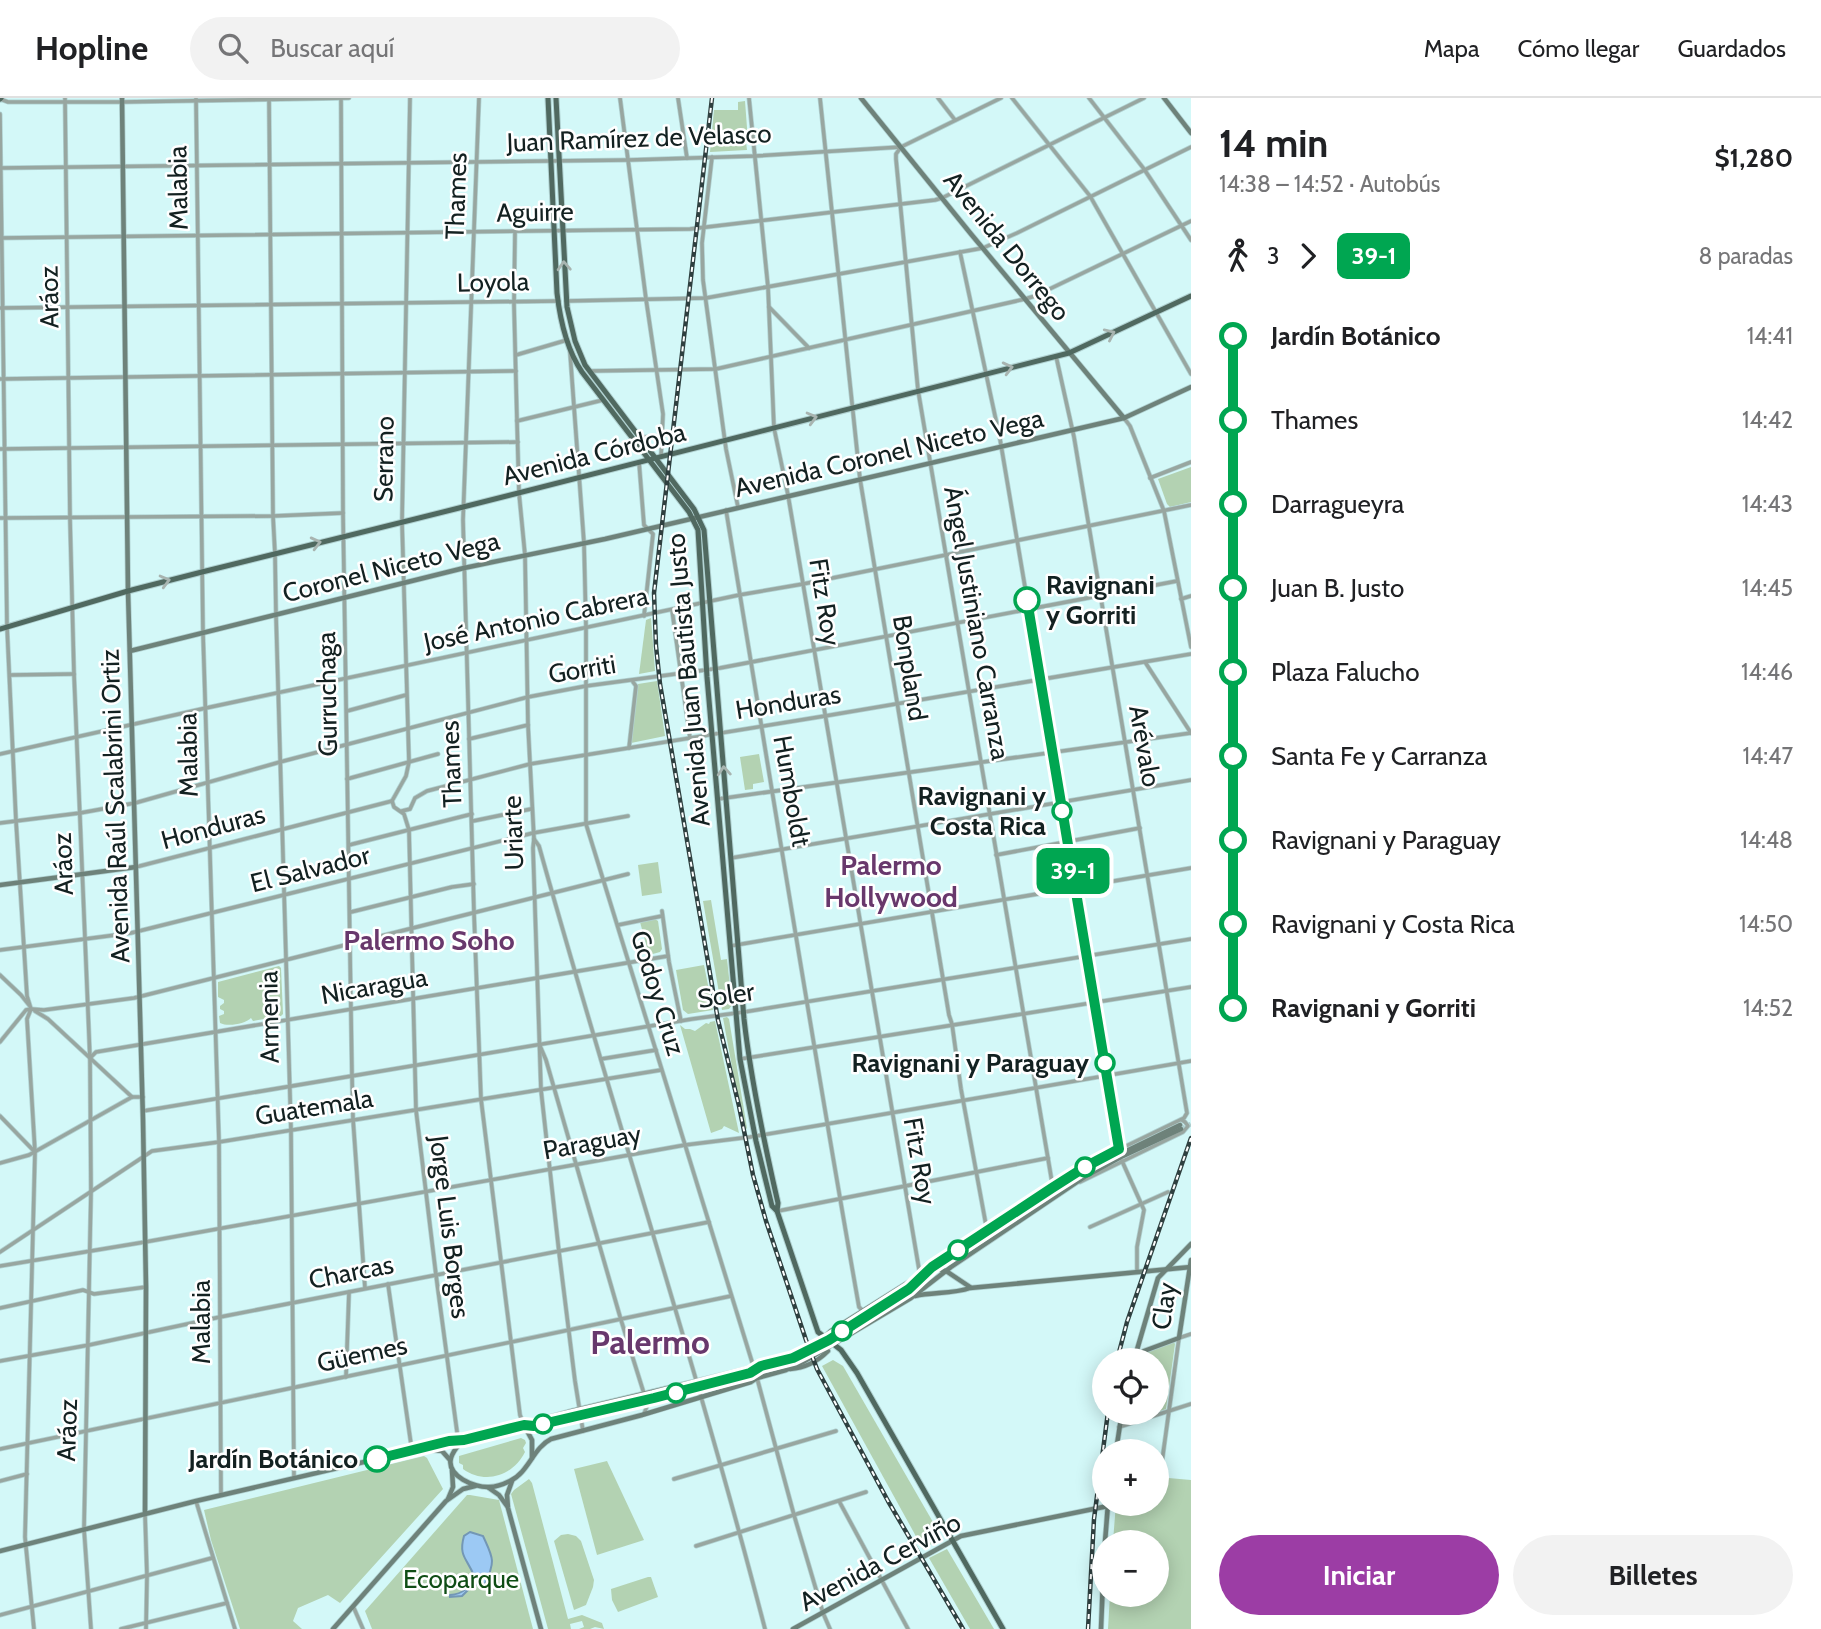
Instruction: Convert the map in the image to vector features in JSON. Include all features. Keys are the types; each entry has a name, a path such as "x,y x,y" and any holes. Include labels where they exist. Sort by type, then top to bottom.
{"main road":[{"name":"Avenida Juan Bautista Justo","path":"548,98 558,301 567,340 577,365 696,518 740,1059 772,1206 818,1332 844,1353 864,1384 1003,1629"},
{"name":"Avenida Juan Bautista Justo","path":"556,98 566,301 575,341 590,371 640,437 659,457 705,538 744,1012 762,1134 778,1203 776,1211"},
{"name":"Avenida Dorrego","path":"861,98 1124,418"},
{"path":"1164,98 1191,133"},
{"name":"Avenida Raúl Scalabrini Ortiz","path":"122,100 128,591 144,1157 145,1514"},
{"name":"Avenida Córdoba","path":"4,628 128,591 1069,353 1191,296"},
{"name":"Avenida Coronel Niceto Vega","path":"662,526 1124,418 1191,387"},
{"name":"Coronel Niceto Vega","path":"130,650 464,568 662,526"},
{"name":"Honduras","path":"0,885 136,867"},
{"path":"0,1551 196,1501 428,1445 524,1425 793,1358 814,1347 824,1336 1052,1188 1181,1127"},
{"path":"488,1488 513,1480 526,1469 547,1440 701,1398 803,1362 911,1298 996,1236 1086,1176 1181,1127"},
{"path":"1021,1219 1051,1196 1052,1188"},
{"path":"1138,1348 1158,1278 1191,1244"},
{"path":"911,1298 970,1288 1167,1269 1191,1263 1188,1256 1180,1256"},
{"name":"Clay","path":"1179,1338 1191,1263"},
{"path":"956,1264 961,1281"},
{"path":"932,1267 946,1271 970,1288"},
{"path":"892,1308 914,1290 920,1275"},
{"path":"1140,1340 1144,1347 1152,1348 1179,1338"},
{"path":"524,1425 532,1440 532,1459"},
{"path":"1118,1439 1119,1427"},
{"path":"450,1461 461,1440"},
{"path":"420,1449 442,1451 450,1461 453,1487 446,1501"},
{"path":"452,1469 463,1480 488,1488 499,1495 508,1508"},
{"path":"513,1480 508,1490 508,1508 541,1629"},
{"path":"333,1629 446,1501 463,1489 475,1486"},
{"name":"Avenida Cerviño","path":"793,1629 952,1540 974,1533 1092,1510"},
{"path":"1105,1516 1107,1521"},
{"path":"1106,1530 1107,1516"},
{"path":"1101,1629 1102,1607"}],"street":[{"name":"Gurruchaga","path":"341,98 343,513 352,1076 365,1288"},
{"path":"1,99 8,102 349,98"},
{"name":"Serrano","path":"392,801 406,776 409,762 402,522 410,98"},
{"name":"Thames","path":"479,98 463,507 474,913 481,1099 520,1415 524,1425"},
{"path":"620,98 664,420 659,457"},
{"path":"678,98 687,158"},
{"name":"Fitz Roy","path":"749,98 768,287 774,428 788,495 920,1275"},
{"name":"Bonpland","path":"820,98 860,479 949,1015 989,1230"},
{"path":"938,98 955,120"},
{"path":"901,147 1001,98"},
{"path":"1012,98 1090,196 1191,374"},
{"path":"1088,98 1144,169 1191,240"},
{"name":"Aguirre","path":"1,238 705,228 943,198 1144,98"},
{"name":"Malabia","path":"196,99 203,633 219,1142 221,1495"},
{"name":"Armenia","path":"269,99 273,516 291,1130 294,1478"},
{"name":"Aráoz","path":"65,100 74,674 90,1059 91,1192 84,1529 91,1629"},
{"path":"0,114 4,628 10,675 27,996 31,1009 27,1019 35,1152 26,1544 34,1629"},
{"name":"Juan Ramírez de Velasco","path":"0,168 558,162 755,156 901,147"},
{"name":"Ángel Justiniano Carranza","path":"901,147 896,159 918,390 1052,1188"},
{"name":"Loyola","path":"1,308 706,298 983,248 1191,147"},
{"path":"712,157 702,256 724,440 738,507"},
{"path":"590,371 716,369 1025,299 1191,220"},
{"name":"Uriarte","path":"515,232 519,493 525,555 541,1090 583,1431"},
{"path":"960,251 1001,446 1119,1149"},
{"path":"769,306 809,348"},
{"path":"516,355 567,340"},
{"name":"Godoy Cruz","path":"570,348 584,543 586,824 754,1367 794,1515 830,1629"},
{"name":"Arévalo","path":"1056,356 1073,430 1179,1063 1187,1113 1181,1127"},
{"path":"1,379 516,371"},
{"path":"517,421 603,400"},
{"path":"1124,418 1130,426 1164,511 1191,647"},
{"path":"640,437 663,437"},
{"path":"3,449 518,442"},
{"path":"639,462 644,525 653,534 644,616"},
{"path":"1150,478 1191,462"},
{"name":"José Antonio Cabrera","path":"0,754 710,601 1191,505"},
{"name":"Humboldt","path":"726,510 827,1124 859,1307 863,1311"},
{"path":"3,518 343,513"},
{"name":"Gorriti","path":"0,823 135,803 528,697 814,651 1177,581"},
{"path":"1181,599 1191,596"},
{"path":"672,610 690,737"},
{"name":"Honduras","path":"402,811 410,809 415,798 421,793 530,764 1191,654"},
{"path":"718,799 1191,733 1146,662"},
{"path":"10,675 74,674"},
{"path":"629,748 636,686 632,681"},
{"path":"346,711 406,695"},
{"path":"469,739 528,725"},
{"path":"347,779 438,754"},
{"path":"723,859 1191,779"},
{"path":"392,801 394,807 402,811"},
{"name":"Honduras","path":"136,867 392,801"},
{"path":"473,821 531,809"},
{"name":"Jorge Luis Borges","path":"402,811 409,830 416,1110 446,1356 461,1440"},
{"path":"349,845 472,814"},
{"name":"El Salvador","path":"0,950 139,931 533,833 628,816"},
{"path":"996,855 1140,828"},
{"path":"534,839 539,846 653,1233 740,1532 765,1629"},
{"path":"730,946 1191,868"},
{"path":"0,1042 23,1012 31,1009 44,1010 140,996 628,874"},
{"path":"351,912 474,884"},
{"path":"662,911 681,1021"},
{"path":"618,925 663,916"},
{"name":"Soler","path":"143,1111 1191,939"},
{"name":"Nicaragua","path":"90,1059 96,1052 668,956"},
{"path":"0,975 31,1009 48,1019 132,1097"},
{"path":"740,1059 1191,987"},
{"path":"539,1044 648,1406 643,1415"},
{"path":"601,1059 656,1050"},
{"name":"Paraguay","path":"0,1266 685,1145 755,1136 1191,1061"},
{"name":"Guatemala","path":"0,1252 152,1152 662,1070"},
{"path":"0,1163 35,1152 132,1097 143,1097"},
{"path":"0,1116 35,1152"},
{"path":"1073,1176 1119,1149 1181,1127"},
{"path":"1073,1186 1181,1127"},
{"path":"776,1211 1048,1158"},
{"path":"1122,1161 1145,1214 1137,1247 1137,1272"},
{"path":"1090,1227 1168,1192"},
{"name":"Charcas","path":"0,1361 709,1222"},
{"path":"989,1230 996,1236"},
{"path":"388,1284 412,1451"},
{"path":"0,1308 83,1290 94,1294 146,1287"},
{"path":"345,1377 349,1292"},
{"name":"Güemes","path":"0,1449 731,1296"},
{"path":"863,1311 876,1318"},
{"path":"1179,1338 1191,1334"},
{"name":"Clay","path":"1169,1412 1179,1338"},
{"path":"1169,1412 1191,1404"},
{"path":"1119,1427 1126,1425"},
{"path":"674,1479 836,1431"},
{"path":"0,1481 27,1474"},
{"path":"696,1546 866,1492"},
{"path":"196,1501 235,1629"},
{"path":"839,1501 908,1629"},
{"path":"145,1514 146,1629"},
{"path":"0,1615 212,1558"},
{"path":"121,1629 227,1603"},
{"path":"353,1606 363,1629"}],"green space":[{"path":"745,101 747,150 710,152 714,110 738,110 738,102"},
{"path":"1191,467 1191,502 1170,507 1158,479"},
{"path":"651,618 655,671 639,674 646,620"},
{"path":"657,681 665,736 631,743 638,684"},
{"path":"759,754 764,782 753,784 753,789 745,790 740,757"},
{"path":"658,862 662,893 642,896 638,865"},
{"path":"711,900 721,960 727,959 732,1005 729,1009 722,1010 703,901"},
{"path":"655,919 658,921 662,949 649,955 640,922"},
{"path":"704,965 713,1010 688,1014 683,1010 676,970"},
{"path":"279,966 281,1016 253,1021 251,1018 236,1024 220,1023 219,1016 224,1014 224,1011 220,1006 224,1000 218,997 218,982"},
{"path":"727,1017 747,1128 744,1132 723,1018"},
{"path":"715,1021 739,1133 724,1126 711,1133 680,1025 695,1031 706,1023"},
{"path":"1174,1342 1175,1344 1169,1387 1169,1348 1158,1348"},
{"path":"833,1360 843,1366 941,1536 923,1549 822,1366"},
{"path":"521,1438 526,1443 523,1448 525,1452 513,1467 498,1476 471,1474 459,1463 459,1456"},
{"path":"424,1456 443,1489 340,1603 328,1595 298,1608 293,1621 302,1629 240,1629 204,1510"},
{"path":"607,1461 644,1540 597,1555 574,1469"},
{"path":"1169,1478 1191,1480 1191,1629 1108,1629 1109,1607 1169,1607 1169,1530 1114,1530 1115,1516 1169,1516"},
{"path":"529,1479 568,1619 582,1615 602,1623 604,1629 579,1629 584,1627 582,1621 570,1624 571,1629 548,1629 511,1494"},
{"name":"Ecoparque","path":"467,1495 499,1500 533,1629 372,1629 365,1611"},
{"path":"568,1534 581,1541 594,1580 586,1605 574,1610 554,1541 561,1535"},
{"path":"947,1549 994,1629 970,1629 929,1558"},
{"path":"651,1577 658,1597 618,1612 612,1600 611,1589"}],"water":[{"path":"470,1532 483,1536 491,1555 491,1569 485,1584 473,1585 462,1596 450,1597 465,1590 474,1576 462,1549 464,1536"}],"tunnel":[{"path":"1181,1129 1191,1124"}],"railway":[{"path":"712,98 654,593 660,684 718,1020 766,1221 817,1369 888,1501 963,1629"},
{"path":"1120,1348 1191,1138"},
{"path":"1088,1629 1094,1519 1106,1425"}],"bus line":[{"name":"39-1","path":"377,1459 428,1445 464,1440 524,1425 534,1426 654,1398 750,1373 761,1366 793,1358 829,1340 909,1289 932,1267 1085,1167 1119,1149 1027,600"}],"place":[{"name":"Ravignani y Gorriti","path":"1027,600"},
{"name":"Ravignani y Costa Rica","path":"1062,811"},
{"name":"Ravignani y Paraguay","path":"1105,1063"},
{"name":"Jardín Botánico","path":"377,1459"}],"district":[{"name":"Palermo Hollywood","path":"891,881"},
{"name":"Palermo Soho","path":"429,940"},
{"name":"Palermo","path":"650,1342"}]}
